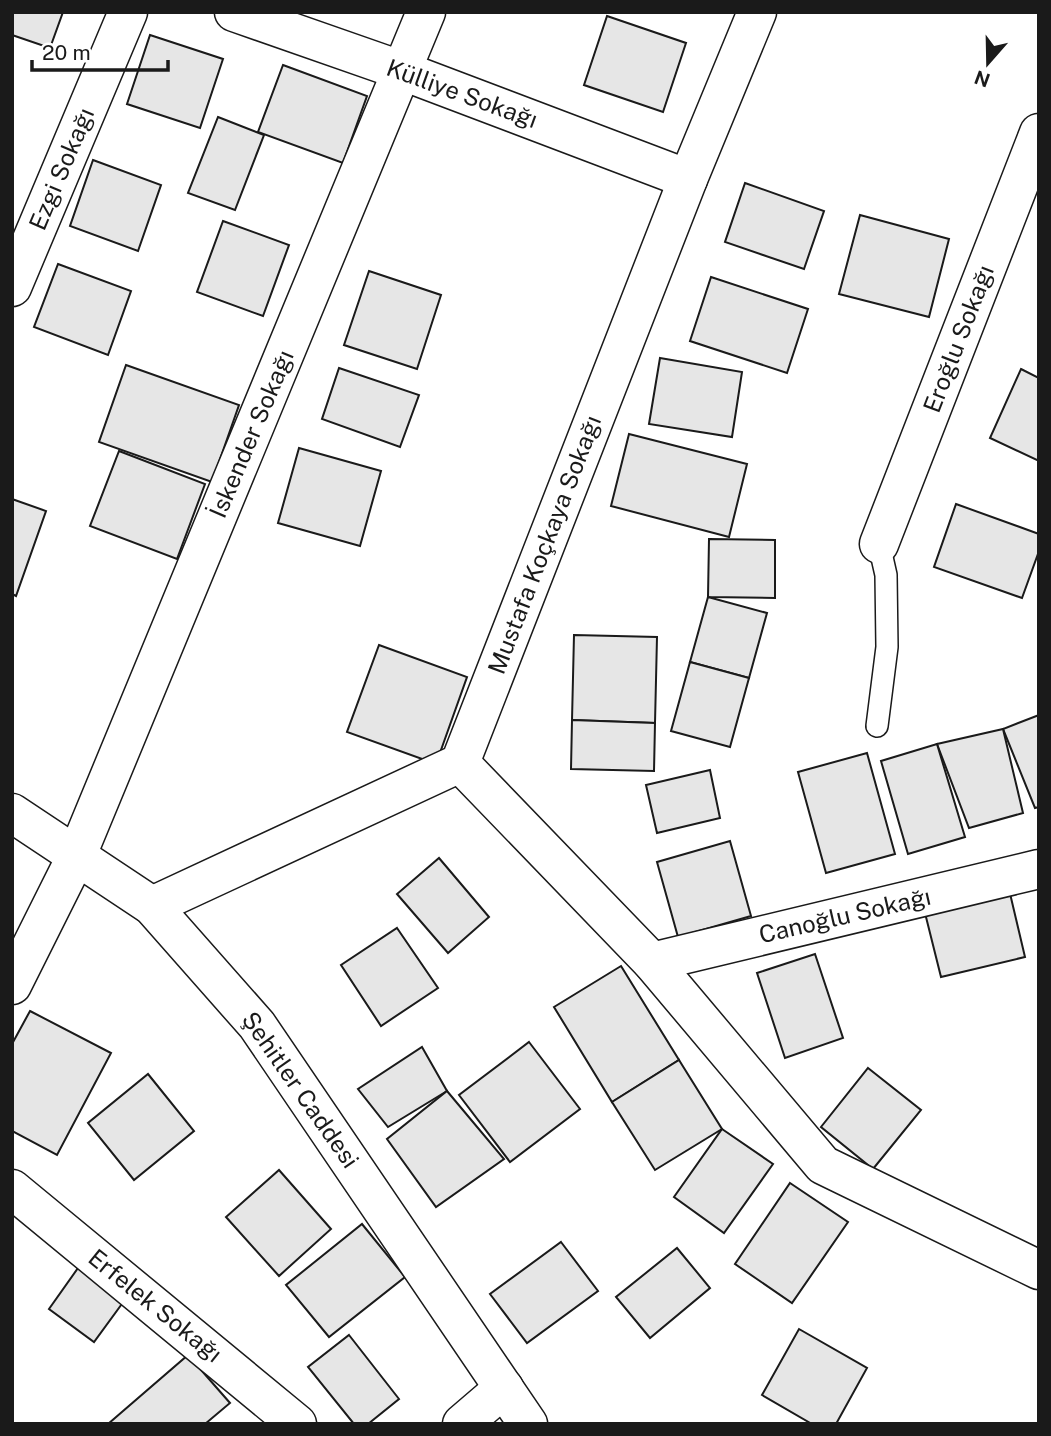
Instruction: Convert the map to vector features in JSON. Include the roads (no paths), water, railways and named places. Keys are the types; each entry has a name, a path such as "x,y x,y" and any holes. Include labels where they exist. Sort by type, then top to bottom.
{"street":[{"name":"Ezgi Sokağı","path":"12,287 128,12"},
{"name":"Külliye Sokağı","path":"234,12 403,71 688,179"},
{"name":"İskender Sokağı","path":"12,985 77,855 426,12"},
{"name":"Mustafa Koçkaya Sokağı","path":"460,763 688,179 757,12"},
{"name":"Eroğlu Sokağı","path":"879,544 1039,133"},
{"path":"152,906 460,763 652,962 823,1165 1039,1270"},
{"name":"Şehitler Caddesi","path":"12,813 152,906 257,1025 528,1424"},
{"name":"Canoğlu Sokağı","path":"652,962 1039,869"},
{"name":"Erfelek Sokağı","path":"12,1189 297,1424"},
{"path":"462,1424 505,1388"}],"lane":[{"path":"877,726 887,647 886,575 879,544"}]}
